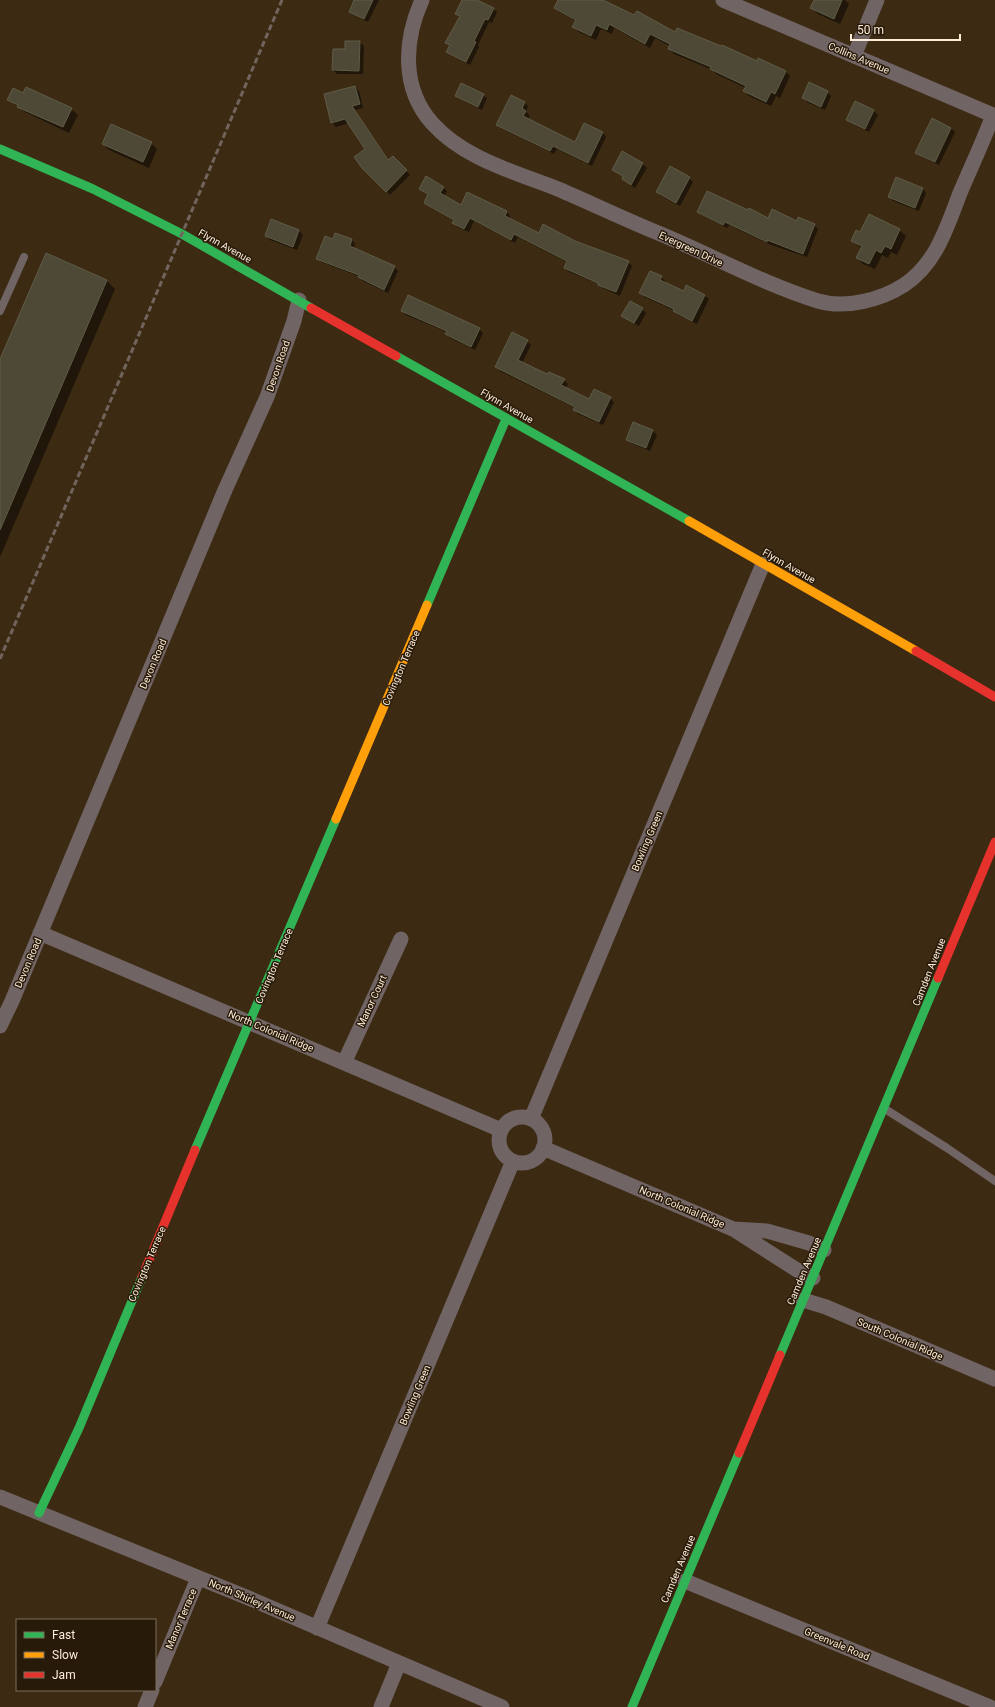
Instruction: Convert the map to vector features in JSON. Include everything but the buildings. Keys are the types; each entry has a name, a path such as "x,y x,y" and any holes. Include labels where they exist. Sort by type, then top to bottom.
{"street":[{"name":"Evergreen Drive","path":"422,0 411,31 408,48 408,63 411,80 415,95 422,110 436,127 454,143 496,165 557,189 694,249 749,275 793,293 811,297 818,301 851,303 877,296 903,286 914,278 934,255 941,241 994,116"},
{"name":"Collins Avenue","path":"722,0 994,116"},
{"path":"854,56 876,0"},
{"name":"Flynn Avenue","path":"0,149 65,176 147,216 299,300 543,440 881,630 995,697"},
{"name":"Devon Road","path":"0,1026 225,490 267,398 294,320 299,300"},
{"name":"Covington Terrace","path":"39,1512 79,1428 202,1132 217,1100 343,799 388,699 506,419"},
{"name":"Bowling Green","path":"531,1119 763,564"},
{"name":"Camden Avenue","path":"632,1707 995,842"},
{"name":"North Colonial Ridge","path":"40,933 501,1130"},
{"name":"Manor Court","path":"344,1063 401,939"},
{"path":"517,1117 531,1119 536,1122 543,1131 545,1137 543,1148 534,1160 520,1163 506,1158 499,1145 501,1130 510,1120 517,1117"},
{"name":"North Colonial Ridge","path":"543,1148 732,1229 767,1231 809,1243 824,1250"},
{"name":"Bowling Green","path":"317,1628 513,1161"},
{"path":"732,1229 797,1270 813,1278"},
{"name":"South Colonial Ridge","path":"803,1300 826,1308 995,1380"},
{"name":"North Shirley Avenue","path":"0,1497 198,1578 502,1707"},
{"name":"Manor Terrace","path":"156,1680 198,1578"},
{"name":"Greenvale Road","path":"685,1581 990,1707"},
{"path":"381,1707 399,1663"},
{"path":"145,1707 152,1691"}],"lane":[{"path":"0,311 24,257"},
{"path":"884,1108 995,1181"}],"railway":[{"path":"0,659 282,0"}],"traffic: fast":[{"path":"0,149 93,189 182,234 311,308"},
{"path":"396,356 689,521"},
{"path":"427,605 506,419"},
{"path":"195,1150 336,819"},
{"path":"780,1355 938,978"},
{"path":"39,1513 79,1428 142,1277"},
{"path":"632,1707 739,1453"}],"traffic: slow":[{"path":"689,521 916,651"},
{"path":"336,819 427,605"}],"traffic: jam":[{"path":"311,308 396,356"},
{"path":"916,651 995,697"},
{"path":"938,978 995,842"},
{"path":"142,1277 195,1150"},
{"path":"739,1453 780,1355"}]}
